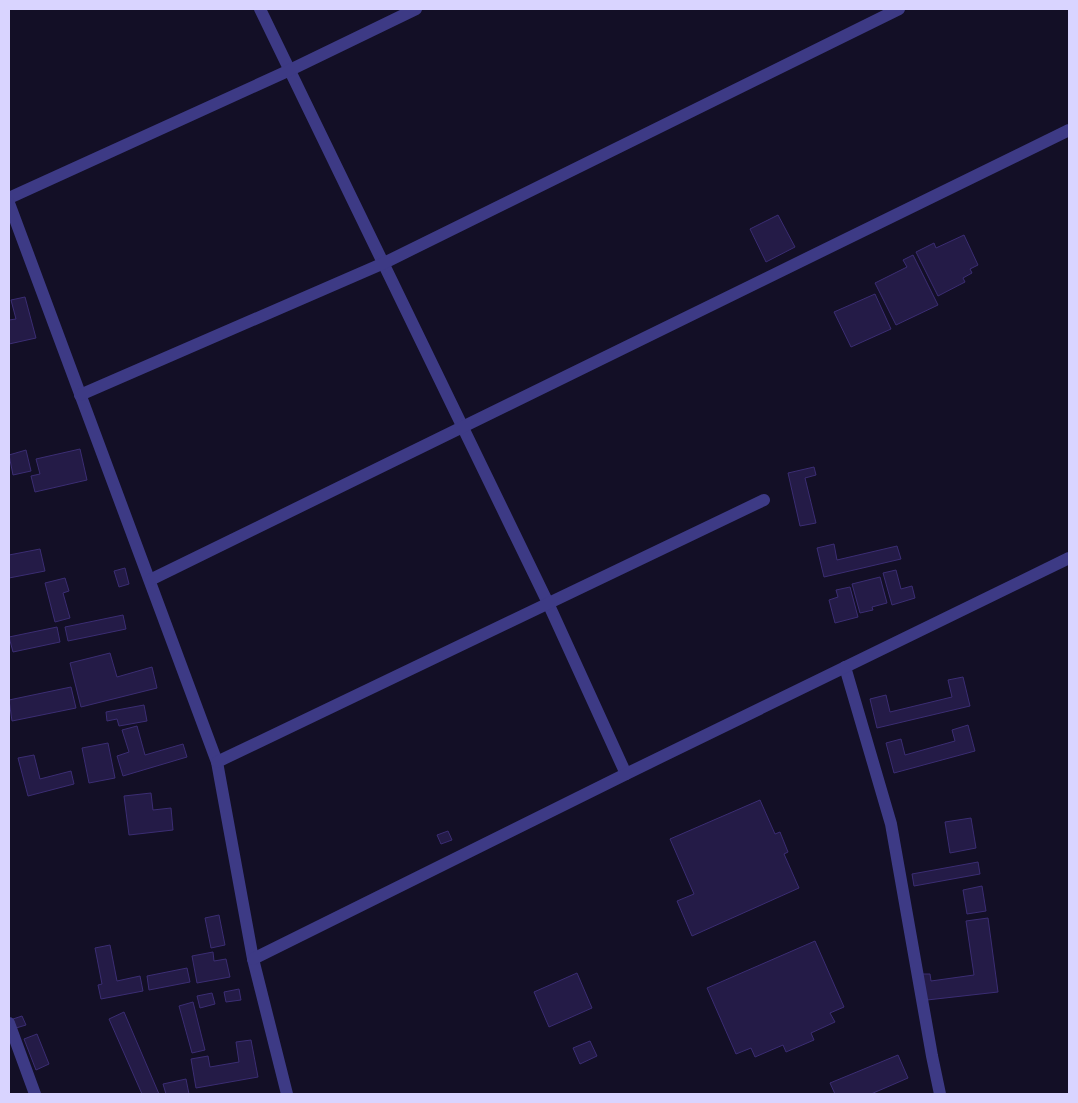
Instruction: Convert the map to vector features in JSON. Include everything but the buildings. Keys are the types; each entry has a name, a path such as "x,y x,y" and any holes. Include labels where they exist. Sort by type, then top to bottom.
{"street":[{"path":"260,9 548,603 626,774"},
{"path":"9,198 290,70 416,9"},
{"path":"80,395 384,263 899,9"},
{"path":"150,580 1069,130"},
{"path":"9,203 217,762 253,959 286,1094"},
{"path":"217,762 764,500"},
{"path":"253,959 626,774 1069,558"},
{"path":"845,667 891,824 940,1094"},
{"path":"9,1023 35,1094"}]}
